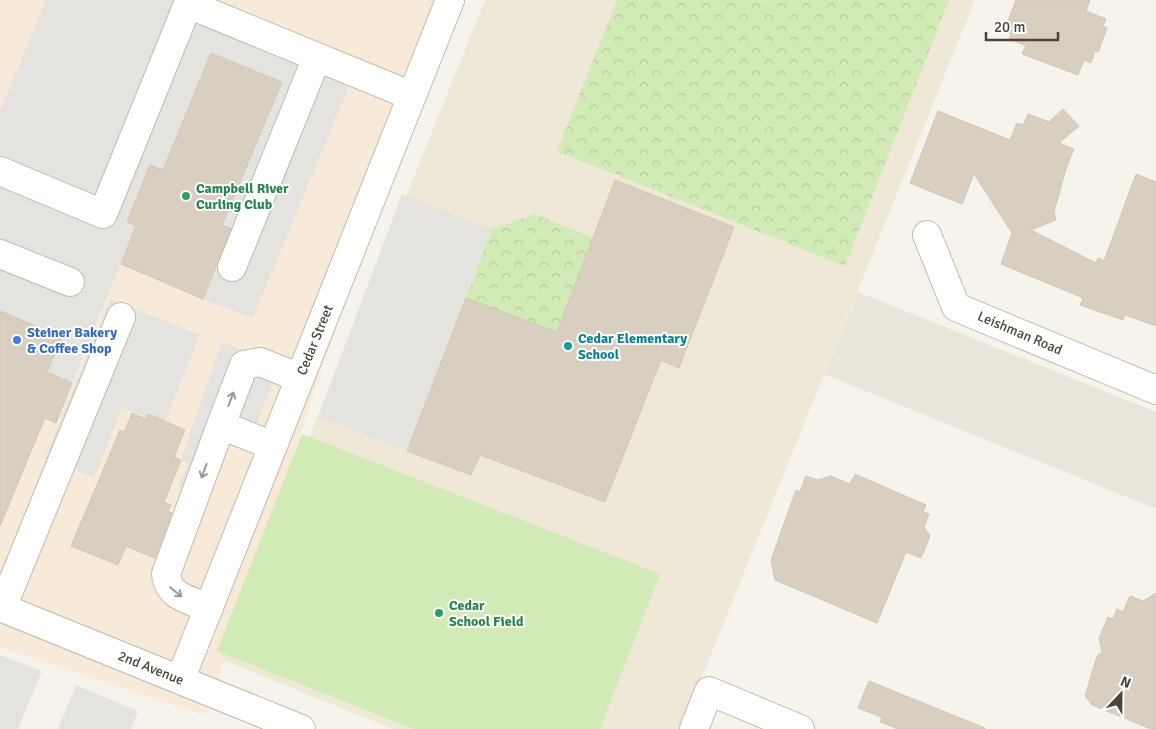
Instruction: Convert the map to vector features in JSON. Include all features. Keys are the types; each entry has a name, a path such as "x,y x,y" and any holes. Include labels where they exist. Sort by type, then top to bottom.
{"street":[{"name":"Cedar Street","path":"180,680 450,0"},
{"path":"0,171 103,214 188,4 412,96"},
{"path":"232,266 317,57"},
{"name":"Leishman Road","path":"927,235 956,307 1156,390"},
{"path":"0,254 70,282"},
{"path":"1,607 121,317"},
{"path":"209,608 177,595 167,584 166,574 244,365 260,362 300,378"},
{"path":"221,426 273,446"},
{"name":"2nd Avenue","path":"1,607 301,729"},
{"path":"694,729 709,691 800,729"}],"shaded area":[{"path":"0,0 446,0 206,715 0,647"},
{"path":"46,0 216,0 360,60 253,318 203,299 232,230 222,225 282,82 211,53 163,170 150,165 127,222 136,226 72,383 47,372 62,337 0,311 0,111"},
{"path":"485,0 975,0 681,729 393,729 220,659"},
{"path":"402,194 492,229 407,451 318,417"},
{"path":"858,292 1156,412 1156,509 824,374"},
{"path":"110,299 200,335 164,424 122,408 94,478 45,458"},
{"path":"222,342 280,365 247,447 223,437 194,493 178,487 188,464 181,460"},
{"path":"0,655 42,671 18,729 0,729"},
{"path":"76,685 138,711 131,729 58,729"}],"green space":[{"path":"617,0 949,0 845,266 557,151"},
{"path":"535,214 593,238 557,332 466,298 492,229"},
{"name":"Cedar School Field","path":"302,434 660,574 600,729 414,729 217,651"}],"building":[{"path":"1016,0 1090,0 1086,11 1106,19 1103,26 1107,28 1098,52 1095,51 1091,63 1084,60 1078,75 1022,54 1026,46 1009,39 1011,34 1004,31"},
{"name":"Campbell River Curling Club","path":"211,53 282,82 222,225 231,229 203,299 121,264 136,226 127,222 150,165 163,170"},
{"path":"1063,109 1079,126 1059,143 1074,149 1066,169 1054,212 1056,220 1031,230 1096,263 1098,258 1104,261 1136,174 1156,182 1156,326 1125,315 1123,320 1080,305 1083,298 1001,264 1012,233 974,174 962,204 910,183 938,111 1010,140 1017,123 1023,125 1028,114 1049,122"},
{"name":"Cedar Elementary School","path":"615,180 734,227 679,368 661,360 605,502 480,455 471,475 407,451 466,298 557,332"},
{"path":"0,311 62,337 47,372 72,383 56,423 45,418 0,526"},
{"path":"132,413 146,419 148,414 185,430 174,457 181,460 164,502 171,505 168,511 172,513 155,558 126,546 118,565 71,546 120,430 124,432"},
{"path":"855,474 926,505 923,512 929,514 924,527 930,536 921,558 906,552 877,623 775,580 771,560 796,490 800,492 806,476 818,480 831,476 850,484"},
{"path":"1156,593 1156,729 1151,729 1092,705 1085,696 1097,656 1102,652 1099,638 1108,617 1113,619 1117,609 1123,612 1130,596 1143,601"},
{"path":"869,681 985,729 898,729 880,722 882,717 858,708"}],"place":[{"name":"Campbell River Curling Club","path":"186,196"},
{"name":"Steiner Bakery & Coffee Shop","path":"17,340"},
{"name":"Cedar Elementary School","path":"568,346"},
{"name":"Cedar School Field","path":"439,613"}]}
